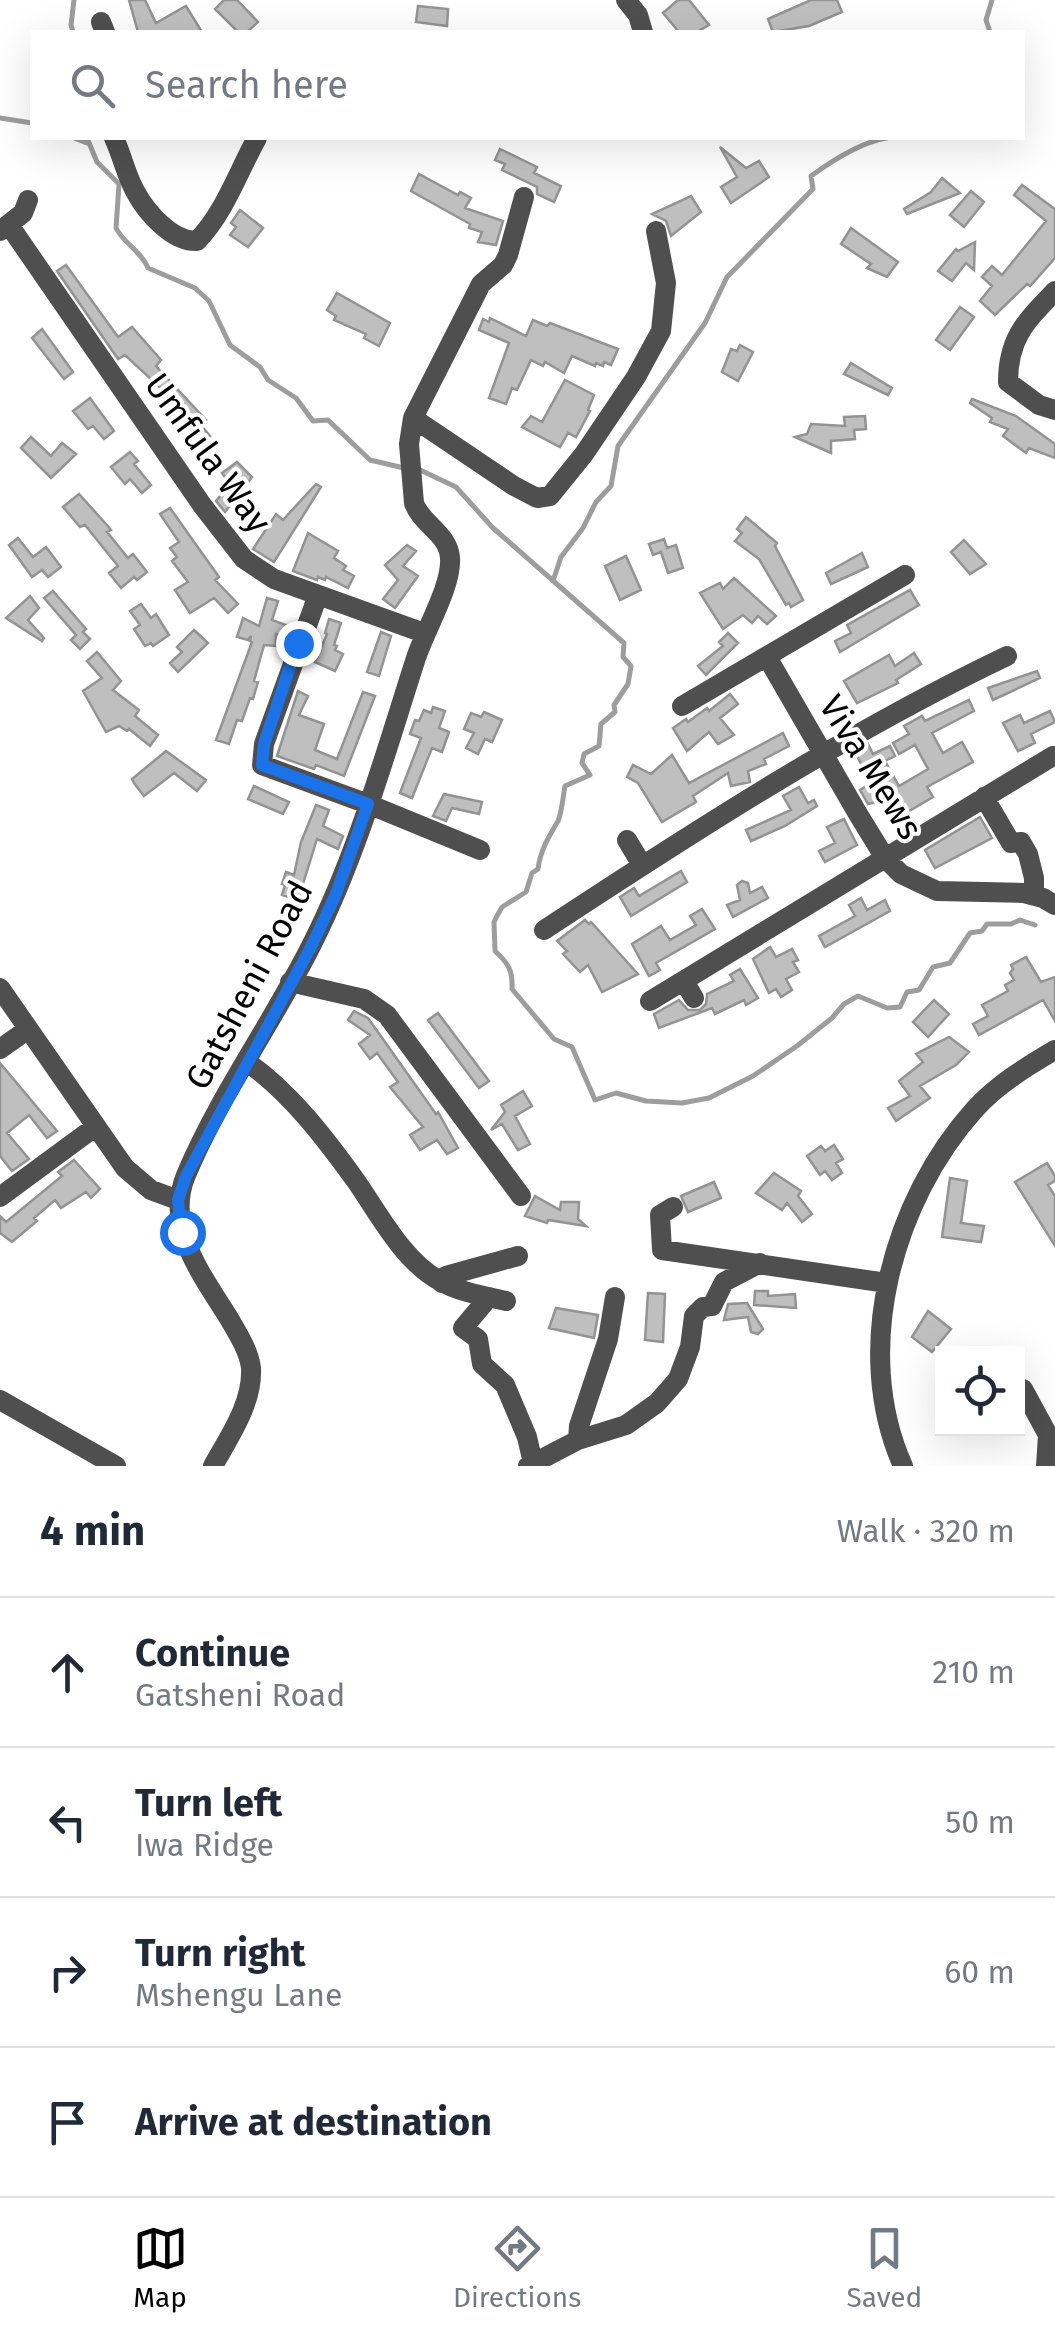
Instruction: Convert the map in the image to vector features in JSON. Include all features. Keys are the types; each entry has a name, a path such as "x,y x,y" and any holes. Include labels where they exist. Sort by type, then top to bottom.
{"street":[{"path":"626,0 638,15 642,30"},
{"path":"115,140 134,191 162,224 185,241 197,240 205,232 226,201 256,140"},
{"path":"524,197 503,264 481,284 413,418 537,498 550,496 584,454 636,377 662,330 666,284 656,232"},
{"path":"4,228 24,213 28,200"},
{"name":"Umfula Way","path":"4,228 234,549 274,579 424,633"},
{"path":"1055,291 1012,344 1008,365 1008,382 1039,405 1055,410"},
{"name":"Gatsheni Road","path":"178,1200 193,1161 336,894 424,633 448,578 451,560 445,541 414,502 410,444 413,418"},
{"path":"682,706 905,575"},
{"path":"318,595 264,744 262,765 480,850"},
{"path":"544,930 642,865 824,755 1007,656"},
{"name":"Viva Mews","path":"767,657 886,858 901,874 937,891 1034,896 1055,905"},
{"path":"650,1001 689,989 886,858 1054,756"},
{"path":"984,797 1011,844 1021,842 1028,854 1034,896"},
{"path":"627,840 642,865"},
{"path":"290,982 351,995 388,1014 520,1196"},
{"path":"0,988 95,1127 137,1180 178,1200 182,1232 191,1256 243,1342 251,1367 244,1406 213,1466"},
{"path":"0,1048 28,1030"},
{"path":"903,1466 884,1400 882,1324 887,1284 912,1207 950,1142 974,1111 1001,1085 1055,1050"},
{"path":"247,1062 274,1082 328,1145 414,1260 442,1283 498,1299 464,1328 478,1339 482,1364 505,1385 528,1437 530,1465 578,1440 626,1425 657,1403 678,1378 690,1347 694,1316 703,1307 712,1306 724,1282 760,1263"},
{"path":"0,1197 95,1127"},
{"path":"673,1207 660,1216 662,1250 887,1284"},
{"path":"442,1283 446,1276 518,1256"},
{"path":"578,1440 579,1426 608,1339 615,1297"},
{"path":"1025,1393 1048,1435 1046,1466"},
{"path":"0,1400 116,1466"}],"building":[{"path":"129,0 145,0 156,23 186,6 201,30 137,30"},
{"path":"224,0 237,0 258,22 249,30 236,30 215,9"},
{"path":"678,0 689,0 709,25 700,30 677,30 663,13"},
{"path":"811,0 837,0 842,12 809,26 785,30 772,30 768,19"},
{"path":"418,6 448,9 447,26 416,22"},
{"path":"720,147 746,168 759,161 769,177 731,203 721,187 737,177"},
{"path":"500,149 537,167 534,173 561,186 554,202 537,194 537,187 502,170 505,164 495,160"},
{"path":"419,174 471,198 465,208 503,221 496,245 478,242 482,232 469,228 470,224 411,191"},
{"path":"942,178 960,193 907,214 904,209 931,192"},
{"path":"1022,185 1055,209 1055,258 1030,286 1027,284 995,315 980,301 992,286 982,277 992,266 1002,275 1046,221 1014,195"},
{"path":"971,191 984,202 964,227 950,215"},
{"path":"691,196 701,212 671,236 666,221 652,214"},
{"path":"240,210 263,228 248,247 230,235 236,227 231,223"},
{"path":"851,228 898,262 887,277 867,268 871,264 841,244"},
{"path":"975,242 974,270 966,263 952,281 938,271 956,249"},
{"path":"66,265 118,337 132,327 161,360 156,366 206,420 201,425 210,436 201,443 172,408 178,404 125,355 118,359 57,271"},
{"path":"337,293 390,323 379,346 364,338 366,334 334,320 336,316 327,310"},
{"path":"960,307 974,317 950,350 936,340"},
{"path":"490,318 526,336 533,320 547,326 550,323 618,349 611,365 604,362 603,366 595,366 572,356 564,373 545,362 543,366 531,360 506,404 489,398 509,343 479,330 483,319 489,322"},
{"path":"42,329 73,372 64,379 32,338"},
{"path":"740,345 753,352 738,381 722,372 731,349 737,351"},
{"path":"851,363 892,388 888,395 844,374"},
{"path":"565,380 594,395 576,437 568,433 560,447 522,427 531,416 542,422"},
{"path":"90,398 114,431 104,439 93,426 88,429 73,411"},
{"path":"972,399 1016,416 1055,444 1055,458 1029,448 1026,453 1003,436 1008,429 990,422 992,418 970,403"},
{"path":"865,416 866,429 854,430 855,439 831,441 831,453 795,437 807,434 811,424 845,426 844,417"},
{"path":"31,437 51,456 62,443 76,454 51,478 21,448"},
{"path":"130,452 138,461 134,464 151,485 142,493 130,479 125,484 111,467"},
{"path":"237,462 252,477 225,512 216,501 230,484 222,473"},
{"path":"316,484 321,487 274,562 253,549 276,514 283,520"},
{"path":"79,494 111,530 107,532 128,558 133,554 147,572 137,580 134,577 121,588 109,573 118,566 85,525 80,527 63,507"},
{"path":"170,508 219,577 215,580 238,604 228,613 214,598 190,613 175,590 188,582 172,561 177,557 170,548 179,542 160,514"},
{"path":"746,517 777,543 775,546 803,600 791,607 786,605 759,559 735,541 742,533 737,529"},
{"path":"308,533 338,551 334,558 354,576 348,588 326,577 317,580 293,571"},
{"path":"18,538 33,557 46,547 61,567 48,577 42,570 32,577 9,545"},
{"path":"664,539 667,548 676,545 683,568 668,573 661,552 653,555 649,544"},
{"path":"964,540 986,564 970,574 951,552"},
{"path":"407,545 416,551 403,566 418,576 395,608 383,599 398,580 385,565"},
{"path":"862,553 868,567 831,584 826,573"},
{"path":"626,556 641,590 620,600 605,566"},
{"path":"734,578 776,616 767,624 758,616 752,623 743,615 723,629 700,593 720,583 723,589"},
{"path":"910,590 919,605 840,652 835,641 851,633 847,625"},
{"path":"53,591 86,629 83,632 90,639 80,649 71,640 76,635 44,598"},
{"path":"30,596 39,608 28,620 44,638 42,641 6,618"},
{"path":"267,598 278,601 272,620 286,625 283,636 276,634 276,646 264,645 253,699 250,698 242,721 237,720 229,744 216,740 252,642 251,636 248,640 237,637 243,618 259,626"},
{"path":"141,604 151,618 156,614 169,635 153,646 145,646 134,629 140,625 130,611"},
{"path":"329,619 341,623 334,645 343,654 335,671 315,662"},
{"path":"194,630 208,643 178,672 170,663 182,652 177,647"},
{"path":"381,632 391,636 379,676 367,672"},
{"path":"728,633 738,643 706,675 698,666 723,646 719,642"},
{"path":"97,652 121,681 113,690 139,710 135,716 158,735 150,746 129,729 119,726 106,732 83,691 102,678 87,661"},
{"path":"914,653 921,664 896,680 898,683 857,703 844,681 889,655 895,666"},
{"path":"1037,671 1040,678 993,700 988,688"},
{"path":"298,691 308,696 299,715 324,724 315,750 337,759 363,692 375,696 344,776 277,756"},
{"path":"730,694 738,704 720,718 734,735 718,744 709,732 687,751 673,728 707,708 709,711"},
{"path":"969,700 974,711 932,733 943,753 962,742 973,762 927,787 933,797 904,814 895,800 883,807 880,801 868,804 860,790 871,783 855,752 868,744 873,754 890,746 895,756 885,761 899,786 928,769 915,745 899,754 893,743 909,734 904,726 922,716 925,721"},
{"path":"433,707 445,711 439,728 449,732 442,752 432,748 412,798 400,793 421,738 410,734 415,720 419,721 424,710 431,713"},
{"path":"1050,711 1055,722 1031,734 1035,743 1018,751 1003,723 1020,715 1024,723"},
{"path":"484,712 502,720 492,742 485,739 478,754 466,748 474,733 464,729 471,713 481,717"},
{"path":"783,733 789,746 764,759 766,764 748,771 750,782 731,786 728,773 693,796 696,802 662,822 638,783 627,777 633,765 651,774 672,755 689,783"},
{"path":"166,751 206,780 197,791 174,773 144,796 132,779"},
{"path":"254,786 289,802 283,814 248,799"},
{"path":"799,787 808,803 814,800 817,806 751,841 746,830 791,810 783,796"},
{"path":"444,794 482,802 479,814 452,808 446,821 433,816"},
{"path":"316,805 329,810 323,826 343,836 338,849 317,839 298,900 282,895 282,884 286,872 294,875 301,842"},
{"path":"980,817 992,838 935,868 925,850"},
{"path":"844,819 857,845 825,862 819,851 835,843 827,827"},
{"path":"681,871 687,882 631,916 620,897 634,888 639,896"},
{"path":"742,881 748,883 750,893 762,887 768,898 733,917 727,905 740,900 737,885"},
{"path":"861,898 867,910 885,900 890,911 825,947 819,936 855,916 849,905"},
{"path":"702,909 715,929 656,963 660,970 649,976 632,944 661,926 670,940 696,925 690,916"},
{"path":"585,920 638,974 602,992 588,965 580,972 557,941"},
{"path":"770,947 776,957 792,949 798,960 793,962 799,972 786,979 792,990 781,997 776,989 769,993 753,959"},
{"path":"1026,957 1041,982 1055,977 1055,1021 1043,1000 979,1035 973,1024 988,1016 982,1005 1008,991 1005,985 1014,980 1011,965"},
{"path":"740,969 758,998 746,1005 744,1000 715,1014 712,1008 659,1028 654,1014 679,1000 688,1010 700,1010 706,1004 707,994 734,981 730,975"},
{"path":"934,1000 949,1014 928,1037 913,1022"},
{"path":"354,1011 368,1018 438,1112 458,1148 447,1154 437,1140 420,1150 410,1135 423,1127 390,1087 398,1082 377,1053 370,1059 359,1044 370,1035 348,1020"},
{"path":"438,1013 489,1081 479,1088 428,1020"},
{"path":"949,1037 969,1052 956,1065 920,1086 930,1098 896,1121 888,1108 910,1096 899,1081 923,1062 916,1054"},
{"path":"0,1063 57,1131 47,1138 29,1115 7,1133 29,1159 12,1171 0,1156"},
{"path":"523,1091 532,1106 515,1116 530,1144 518,1150 502,1124 491,1130 505,1112 501,1105"},
{"path":"834,1145 843,1159 836,1163 842,1173 832,1180 825,1171 820,1175 807,1156 821,1146 825,1151"},
{"path":"74,1160 100,1189 91,1198 86,1192 61,1208 55,1200 12,1242 0,1233 0,1216 6,1222 62,1176 58,1172"},
{"path":"1047,1163 1055,1176 1055,1181 1048,1185 1055,1196 1055,1246 1015,1182"},
{"path":"774,1173 801,1191 798,1196 812,1214 802,1222 787,1203 782,1210 756,1193"},
{"path":"950,1178 967,1181 961,1223 984,1226 981,1242 942,1237"},
{"path":"714,1182 721,1198 688,1212 681,1196"},
{"path":"535,1196 560,1210 561,1202 579,1202 578,1219 586,1226 548,1220 547,1223 525,1216"},
{"path":"755,1291 768,1291 768,1296 795,1294 796,1308 754,1305"},
{"path":"648,1293 665,1294 663,1342 645,1340"},
{"path":"747,1303 763,1329 758,1334 751,1332 748,1317 724,1320 728,1304"},
{"path":"556,1308 598,1315 594,1338 549,1328"},
{"path":"928,1311 951,1329 932,1352 912,1337"}],"waterway":[{"path":"72,30 74,0"},
{"path":"989,30 986,20 992,0"},
{"path":"0,118 30,123"},
{"path":"79,140 87,143"},
{"path":"88,140 97,162 119,184 116,228 148,268 195,288 209,301 230,345 260,367 268,380 296,398 313,421 328,420 370,460 404,468"},
{"path":"553,581 561,557 596,502 611,486 618,446 705,323 727,277 813,189 811,176 877,140"},
{"path":"418,469 456,487 493,528 624,643 623,657 631,666 628,684 614,705 615,712 601,724 599,746 584,754 582,763 590,775 565,786 559,817 526,892 502,907 494,922 495,951 509,967 512,989 554,1039 572,1047 595,1100 616,1093 646,1101 682,1103 709,1098 753,1076 797,1046 858,996 887,1008 900,1007 907,992 919,990 933,967 950,963 970,933 982,931 987,924 1020,920 1035,925"}],"route":[{"path":"182,1232 178,1200 186,1176 311,947 336,894 368,804 262,765 264,744 298,643"}]}
